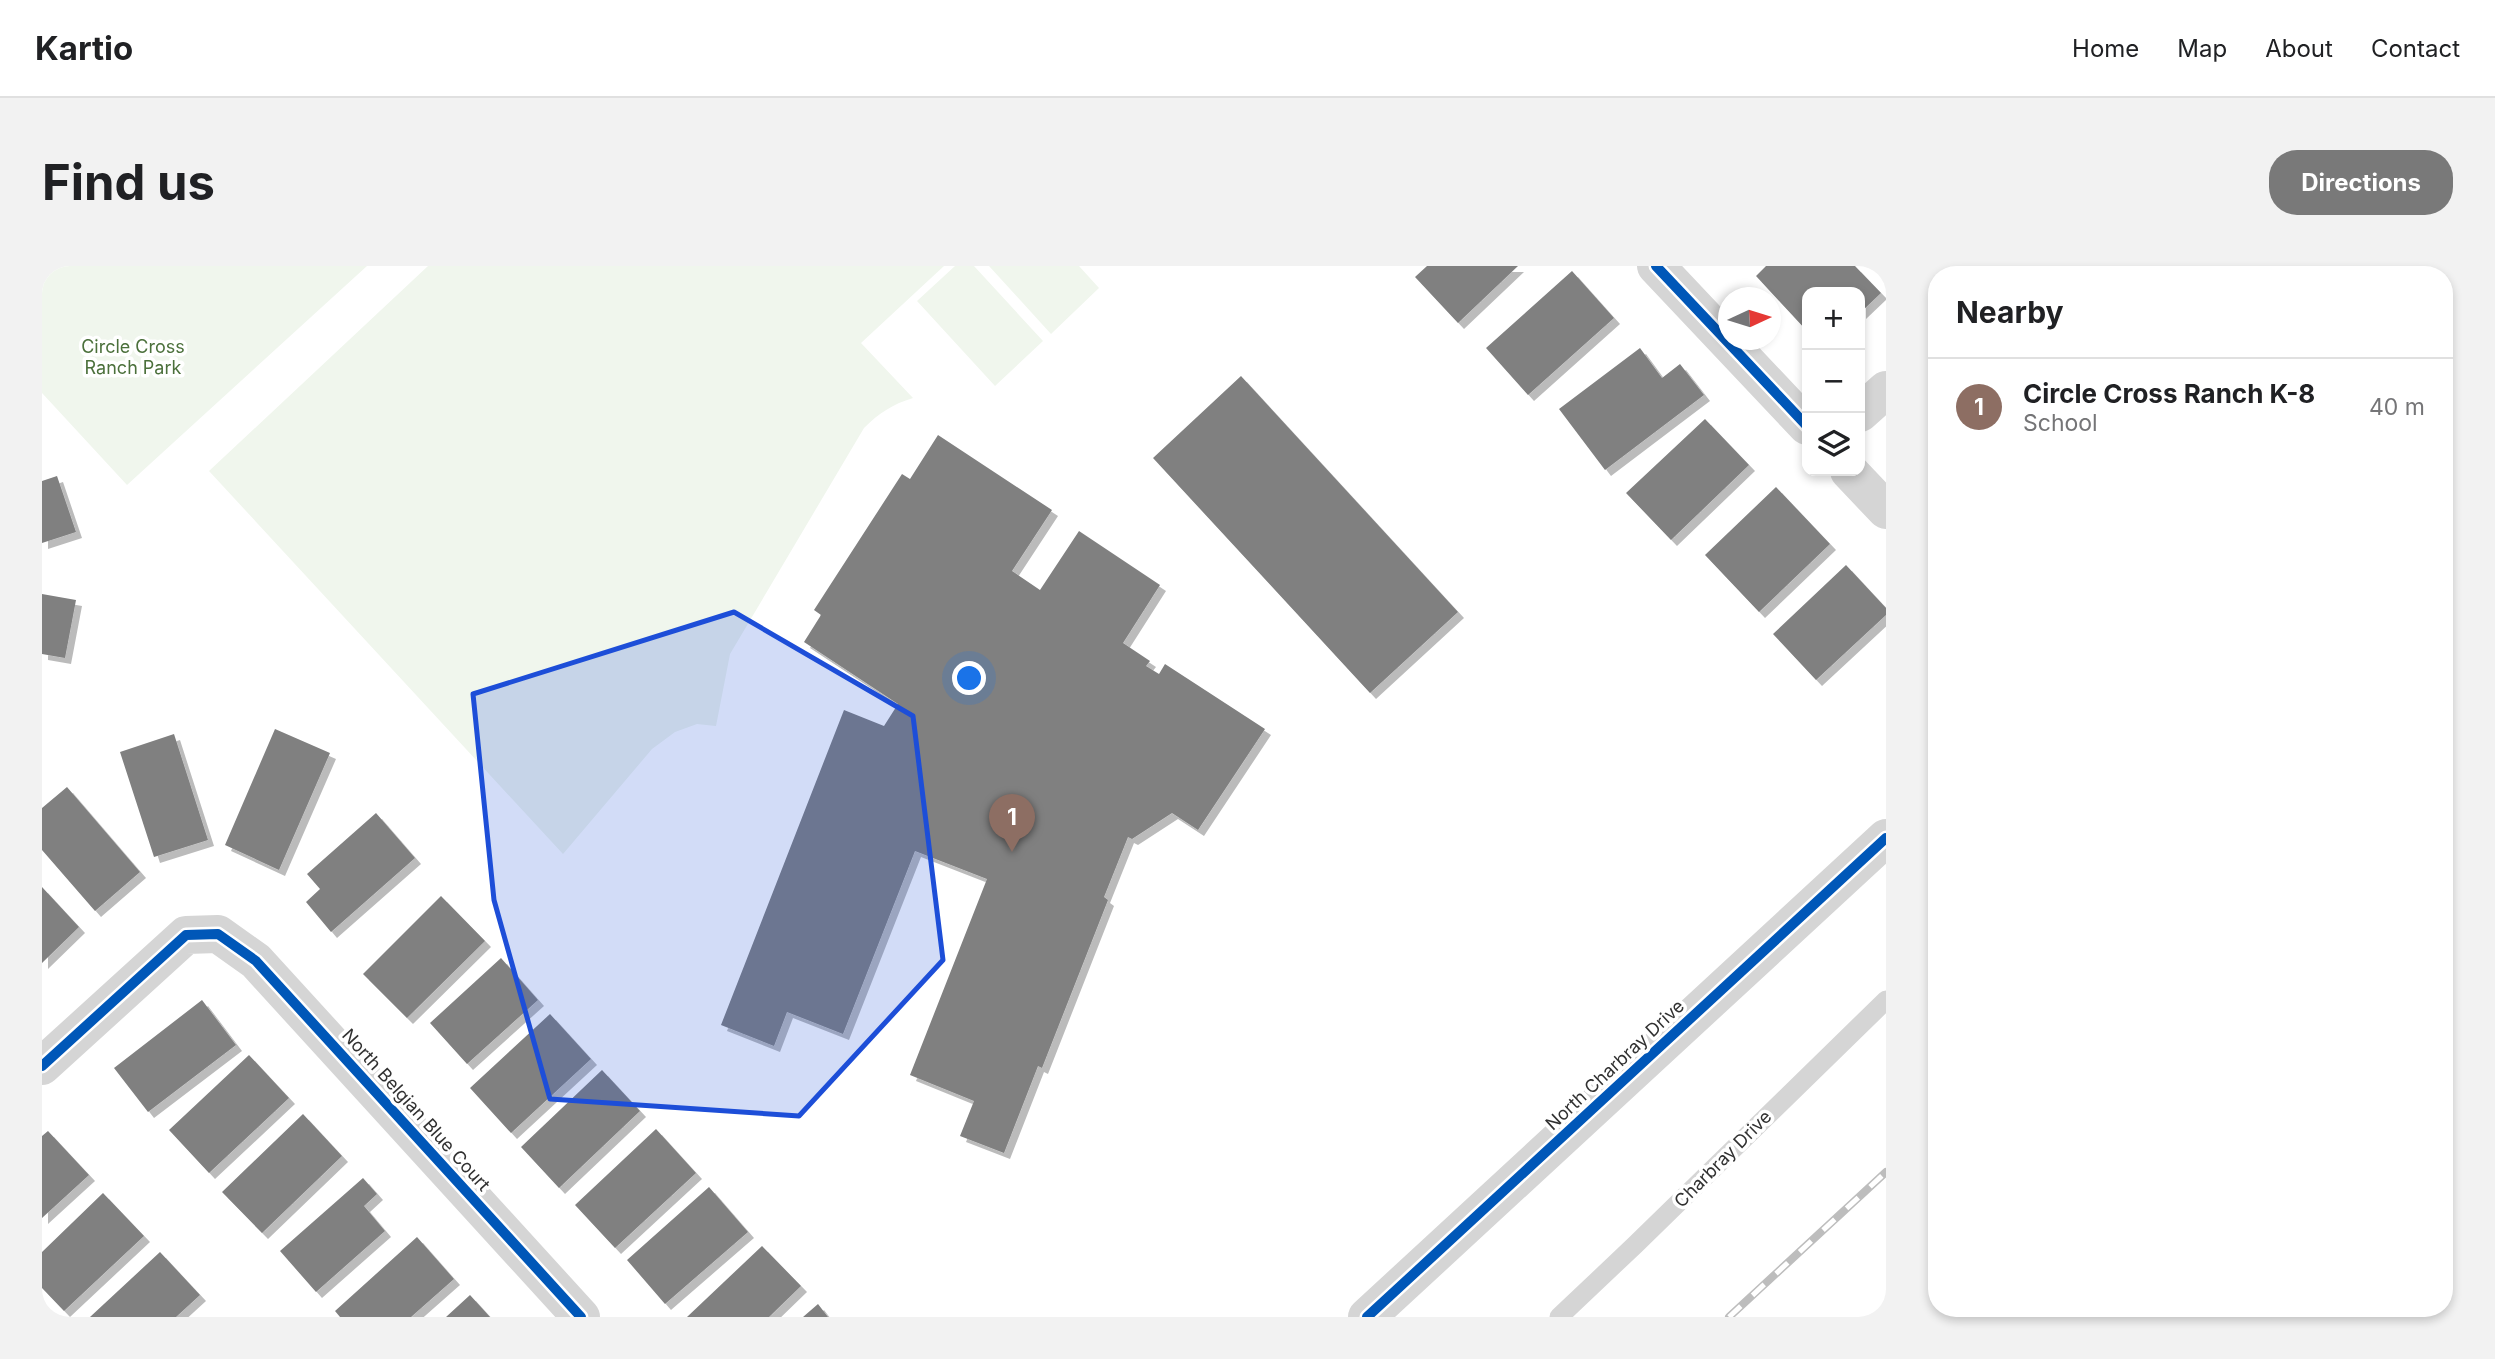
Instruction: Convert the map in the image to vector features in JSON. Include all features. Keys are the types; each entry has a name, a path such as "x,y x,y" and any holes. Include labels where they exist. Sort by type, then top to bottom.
{"street":[{"path":"1656,266 1802,421"},
{"path":"1861,413 1886,390"},
{"path":"1854,476 1886,510"},
{"name":"North Charbray Drive","path":"1367,1317 1886,838"},
{"name":"North Belgian Blue Court","path":"44,1061 186,936 218,934 257,961 581,1317"}],"lane":[{"name":"Charbray Drive","path":"1559,1317 1886,1000"}],"highlighted area":[{"path":"734,612 913,716 943,960 799,1116 550,1099 494,900 473,694"}],"green space":[{"name":"Circle Cross Ranch Park","path":"42,266 367,266 127,485 42,393"},
{"path":"428,266 944,266 861,343 913,398 887,410 864,428 730,654 716,726 697,724 675,732 652,749 563,854 209,471"},
{"path":"955,266 974,266 1043,341 995,386 917,301"},
{"path":"989,266 1079,266 1099,288 1051,334"}],"building":[{"path":"1427,266 1518,266 1458,323 1415,277"},
{"path":"1766,266 1855,266 1881,293 1865,308 1865,287 1802,287 1802,326 1781,303 1781,287 1766,287 1756,276"},
{"path":"1572,271 1614,318 1528,395 1486,348"},
{"path":"1640,348 1662,378 1680,364 1704,395 1605,470 1559,409"},
{"path":"1241,376 1458,612 1370,693 1153,458"},
{"path":"1705,419 1749,465 1671,540 1626,493"},
{"path":"938,435 1052,510 1012,571 1040,590 1079,531 1160,585 1123,643 1150,661 1146,666 1159,674 1165,664 1265,729 1198,830 1172,813 1132,839 1128,837 1104,897 1108,900 1042,1068 1038,1066 1004,1153 960,1136 974,1101 910,1075 987,879 915,851 843,1034 787,1012 774,1046 721,1025 844,710 884,726 898,704 804,642 821,615 814,610 902,474 910,479"},
{"path":"57,476 76,532 42,543 42,481"},
{"path":"1776,487 1830,544 1759,612 1705,555"},
{"path":"1846,565 1886,608 1886,615 1816,680 1773,634"},
{"path":"42,594 76,600 65,658 42,654"},
{"path":"275,729 330,753 279,870 225,845"},
{"path":"174,734 208,840 154,857 120,752"},
{"path":"67,787 140,872 95,911 42,850 42,808"},
{"path":"376,813 415,858 331,932 306,902 320,889 307,874"},
{"path":"42,887 79,927 42,963"},
{"path":"441,896 485,941 407,1018 363,974"},
{"path":"501,958 538,1000 467,1064 430,1023"},
{"path":"202,1000 236,1045 148,1112 114,1068"},
{"path":"550,1014 591,1059 511,1133 470,1088"},
{"path":"249,1055 289,1098 209,1173 169,1130"},
{"path":"602,1070 640,1111 559,1188 521,1147"},
{"path":"303,1114 342,1156 262,1233 222,1192"},
{"path":"656,1129 696,1173 615,1248 575,1205"},
{"path":"48,1131 89,1175 42,1218 42,1136"},
{"path":"363,1178 377,1194 364,1206 385,1231 316,1292 280,1251"},
{"path":"709,1187 748,1232 665,1304 627,1260"},
{"path":"103,1193 144,1236 64,1311 42,1288 42,1252"},
{"path":"417,1237 454,1279 411,1317 340,1317 335,1311"},
{"path":"762,1246 801,1286 769,1317 687,1317"},
{"path":"160,1252 200,1295 176,1317 90,1317"},
{"path":"470,1295 490,1317 446,1317"},
{"path":"818,1304 828,1317 803,1317"}],"railway":[{"path":"1729,1317 1886,1172"}],"cycle path":[{"path":"1656,266 1802,421"},
{"path":"1367,1317 1886,838"},
{"path":"42,1066 186,935 218,934 256,961 581,1317"}],"place":[{"name":"Circle Cross Ranch K-8","path":"1012,852"}]}
